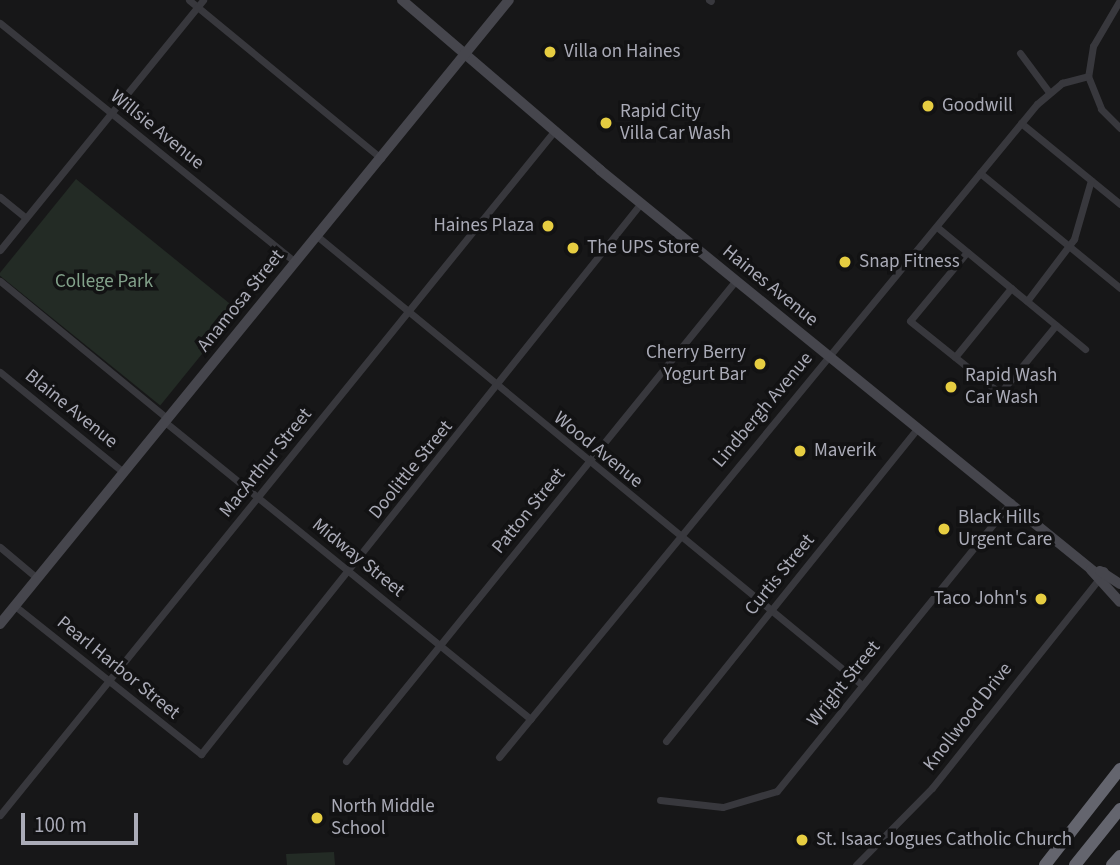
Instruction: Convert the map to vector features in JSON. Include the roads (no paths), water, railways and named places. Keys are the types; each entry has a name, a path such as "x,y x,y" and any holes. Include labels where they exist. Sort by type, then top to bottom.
{"highway":[{"path":"1045,865 1120,769"},
{"path":"1075,865 1120,809"},
{"path":"1112,865 1120,856"}],"main road":[{"name":"Haines Avenue","path":"402,0 467,52 641,203 1089,567 1097,581 1120,602"},
{"name":"Anamosa Street","path":"0,624 509,0"},
{"path":"1089,567 1104,572 1120,584"},
{"path":"1097,581 1120,591"}],"street":[{"path":"189,0 200,3 381,158"},
{"path":"1120,0 1093,46 1088,76 1101,109 1120,128"},
{"path":"0,250 200,3"},
{"name":"Willsie Avenue","path":"0,23 295,262"},
{"path":"1020,53 1049,92"},
{"name":"Lindbergh Avenue","path":"499,757 1021,123 1049,92 1088,76"},
{"path":"1021,123 1120,204"},
{"name":"MacArthur Street","path":"0,815 555,130"},
{"path":"980,173 1120,288"},
{"path":"1027,301 1070,247 1091,180"},
{"path":"0,197 26,218"},
{"name":"Doolittle Street","path":"201,754 498,388 641,203"},
{"path":"937,227 1086,349"},
{"name":"Wood Avenue","path":"317,236 498,388 862,685"},
{"path":"967,251 910,321 1000,393 1056,325"},
{"name":"Patton Street","path":"346,761 736,280"},
{"name":"Midway Street","path":"0,281 257,498 531,719"},
{"path":"954,357 1011,288"},
{"name":"Blaine Avenue","path":"0,372 123,472"},
{"name":"Curtis Street","path":"666,741 918,428"},
{"name":"Wright Street","path":"660,800 723,807 768,797 1010,502"},
{"path":"0,547 37,578"},
{"name":"Knollwood Drive","path":"856,865 925,796 1097,581"},
{"name":"Pearl Harbor Street","path":"15,606 201,754"}],"place":[{"name":"Villa on Haines","path":"550,52"},
{"name":"Goodwill","path":"928,106"},
{"name":"Rapid City Villa Car Wash","path":"606,123"},
{"name":"Haines Plaza","path":"548,226"},
{"name":"The UPS Store","path":"573,248"},
{"name":"Snap Fitness","path":"845,262"},
{"name":"Cherry Berry Yogurt Bar","path":"760,364"},
{"name":"Rapid Wash Car Wash","path":"951,387"},
{"name":"Maverik","path":"800,451"},
{"name":"Black Hills Urgent Care","path":"944,529"},
{"name":"Taco John's","path":"1041,599"},
{"name":"North Middle School","path":"317,818"},
{"name":"St. Isaac Jogues Catholic Church","path":"802,840"}],"park label":[{"name":"College Park","path":"104,282"}]}
